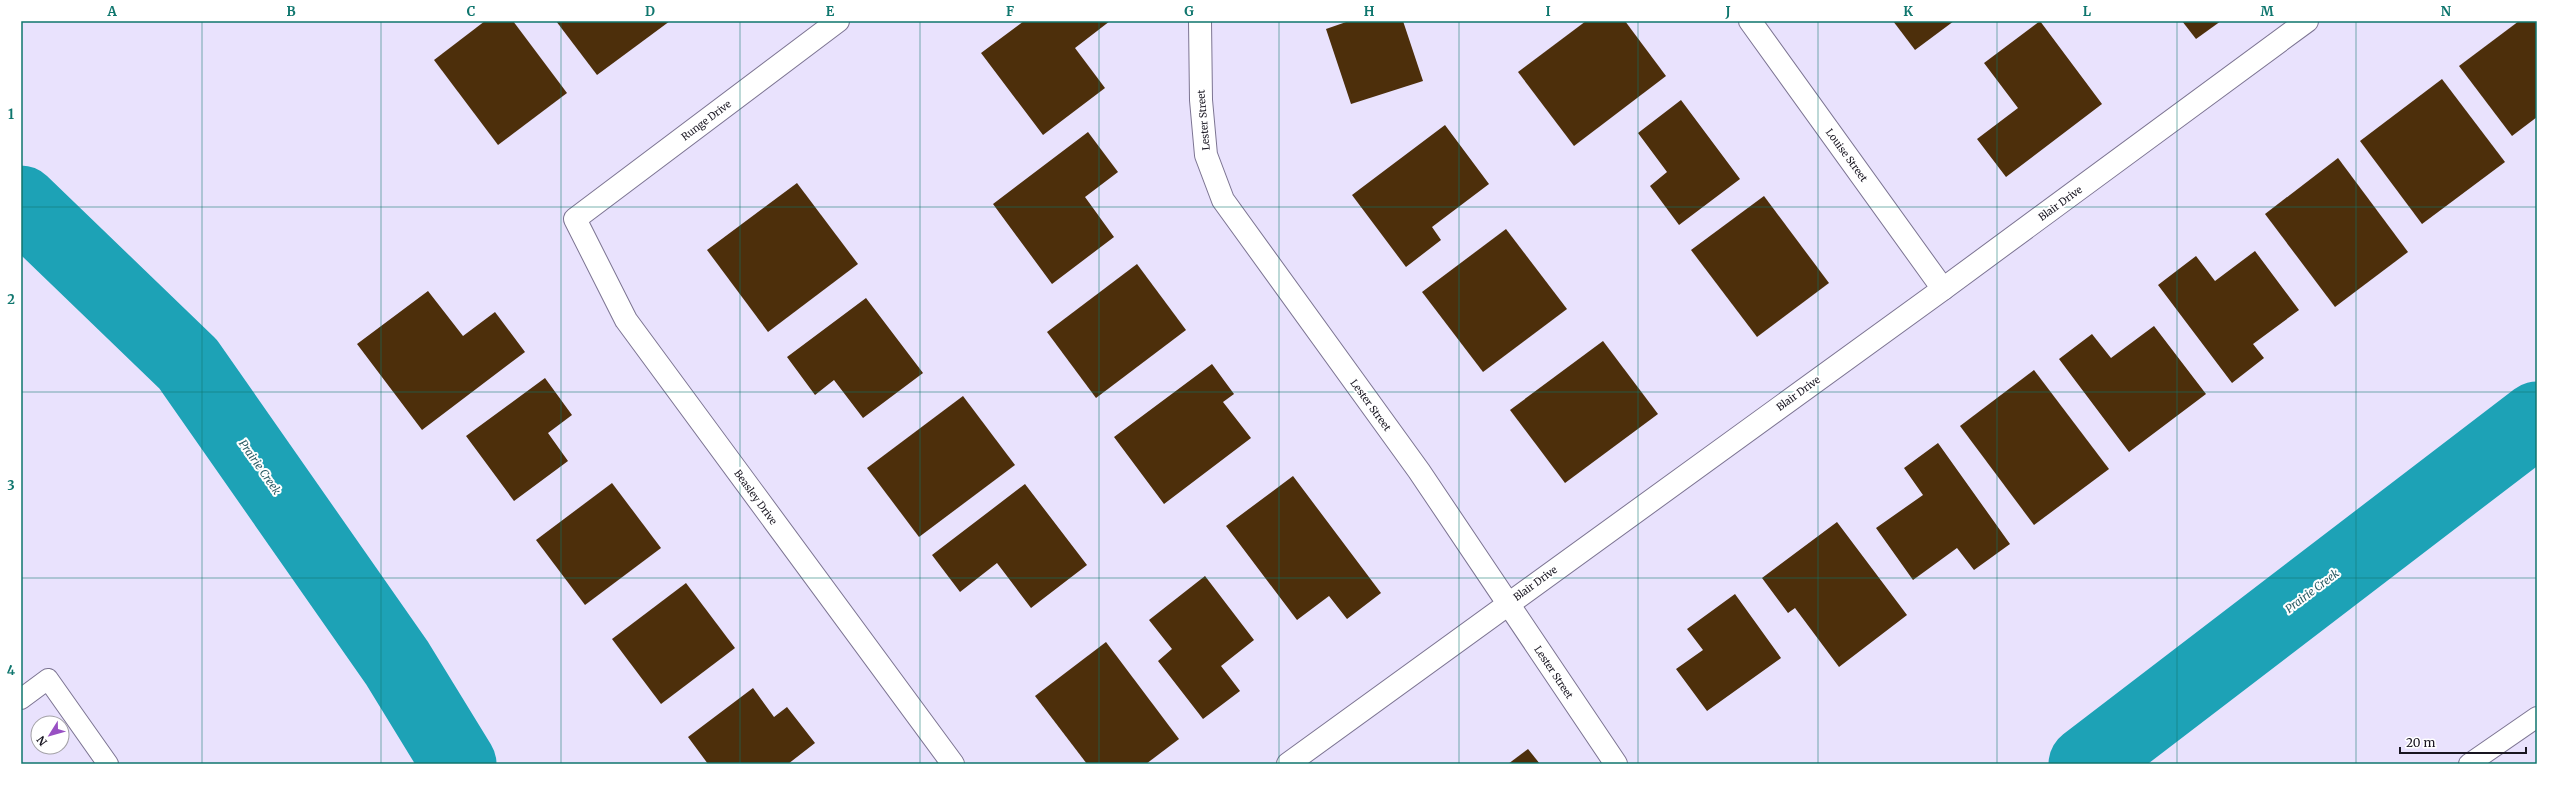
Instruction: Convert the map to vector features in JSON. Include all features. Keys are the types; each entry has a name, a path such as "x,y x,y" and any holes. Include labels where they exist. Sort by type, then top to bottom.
{"street":[{"name":"Runge Drive","path":"575,219 838,21"},
{"name":"Lester Street","path":"1200,21 1200,100 1206,154 1223,200 1419,471 1616,764"},
{"name":"Louise Street","path":"1750,21 1943,289"},
{"name":"Blair Drive","path":"1288,764 1508,602 1943,289 2306,21"},
{"name":"Beasley Drive","path":"575,219 626,320 953,764"}],"lane":[{"path":"21,699 48,679 108,764"},
{"path":"2469,764 2537,717"}],"building":[{"path":"485,21 513,21 567,93 498,145 434,60"},
{"path":"556,21 670,21 597,75"},
{"path":"1024,21 1110,21 1075,48 1105,88 1043,135 981,53"},
{"path":"1349,21 1403,21 1423,81 1351,104 1326,29"},
{"path":"1586,21 1625,21 1666,76 1574,146 1518,72"},
{"path":"1893,21 1954,21 1915,50"},
{"path":"2040,21 2102,104 2006,177 1977,139 2018,108 1984,63"},
{"path":"2182,21 2221,21 2196,39"},
{"path":"2519,21 2537,21 2537,117 2512,136 2459,66"},
{"path":"2442,79 2505,162 2422,224 2360,141"},
{"path":"1681,100 1740,179 1679,225 1650,186 1667,172 1638,133"},
{"path":"1445,125 1489,184 1432,227 1441,240 1406,267 1352,195"},
{"path":"1088,132 1118,172 1085,197 1114,237 1052,284 993,204"},
{"path":"2338,158 2408,252 2335,307 2265,214"},
{"path":"797,183 858,264 768,332 707,250"},
{"path":"1764,196 1829,283 1757,337 1691,250"},
{"path":"1506,229 1567,309 1483,372 1422,292"},
{"path":"2255,251 2299,310 2253,344 2264,358 2232,383 2158,285 2196,256 2215,281"},
{"path":"1137,264 1186,330 1096,398 1047,332"},
{"path":"428,291 463,336 495,312 525,352 422,430 357,344"},
{"path":"866,298 923,373 863,418 834,380 815,395 787,357"},
{"path":"2154,326 2206,394 2129,452 2059,359 2092,334 2111,358"},
{"path":"1603,341 1658,414 1565,483 1510,410"},
{"path":"1212,364 1234,394 1223,402 1251,438 1164,504 1114,437"},
{"path":"2034,370 2109,469 2034,525 1960,426"},
{"path":"545,378 572,415 548,433 568,461 514,501 466,436"},
{"path":"963,396 1015,465 919,537 867,468"},
{"path":"1938,443 2010,544 1974,570 1957,548 1913,580 1876,528 1923,495 1904,468"},
{"path":"1293,476 1381,593 1347,619 1329,596 1297,620 1226,526"},
{"path":"612,483 661,548 585,605 536,540"},
{"path":"1025,484 1087,565 1031,608 997,563 960,592 932,555"},
{"path":"1837,522 1907,615 1839,667 1795,608 1788,613 1762,578"},
{"path":"1205,576 1254,640 1221,666 1240,691 1203,719 1158,661 1172,649 1149,620"},
{"path":"686,583 735,648 661,704 612,639"},
{"path":"1735,594 1781,658 1707,711 1676,669 1703,650 1687,629"},
{"path":"1106,642 1179,739 1146,764 1087,764 1035,696"},
{"path":"753,688 774,717 787,707 815,743 788,764 708,764 688,737"},
{"path":"1528,749 1540,764 1508,764"}],"waterway":[{"name":"Prairie Creek","path":"21,203 188,364 397,663 459,764"},
{"name":"Prairie Creek","path":"2086,764 2537,419"}]}
